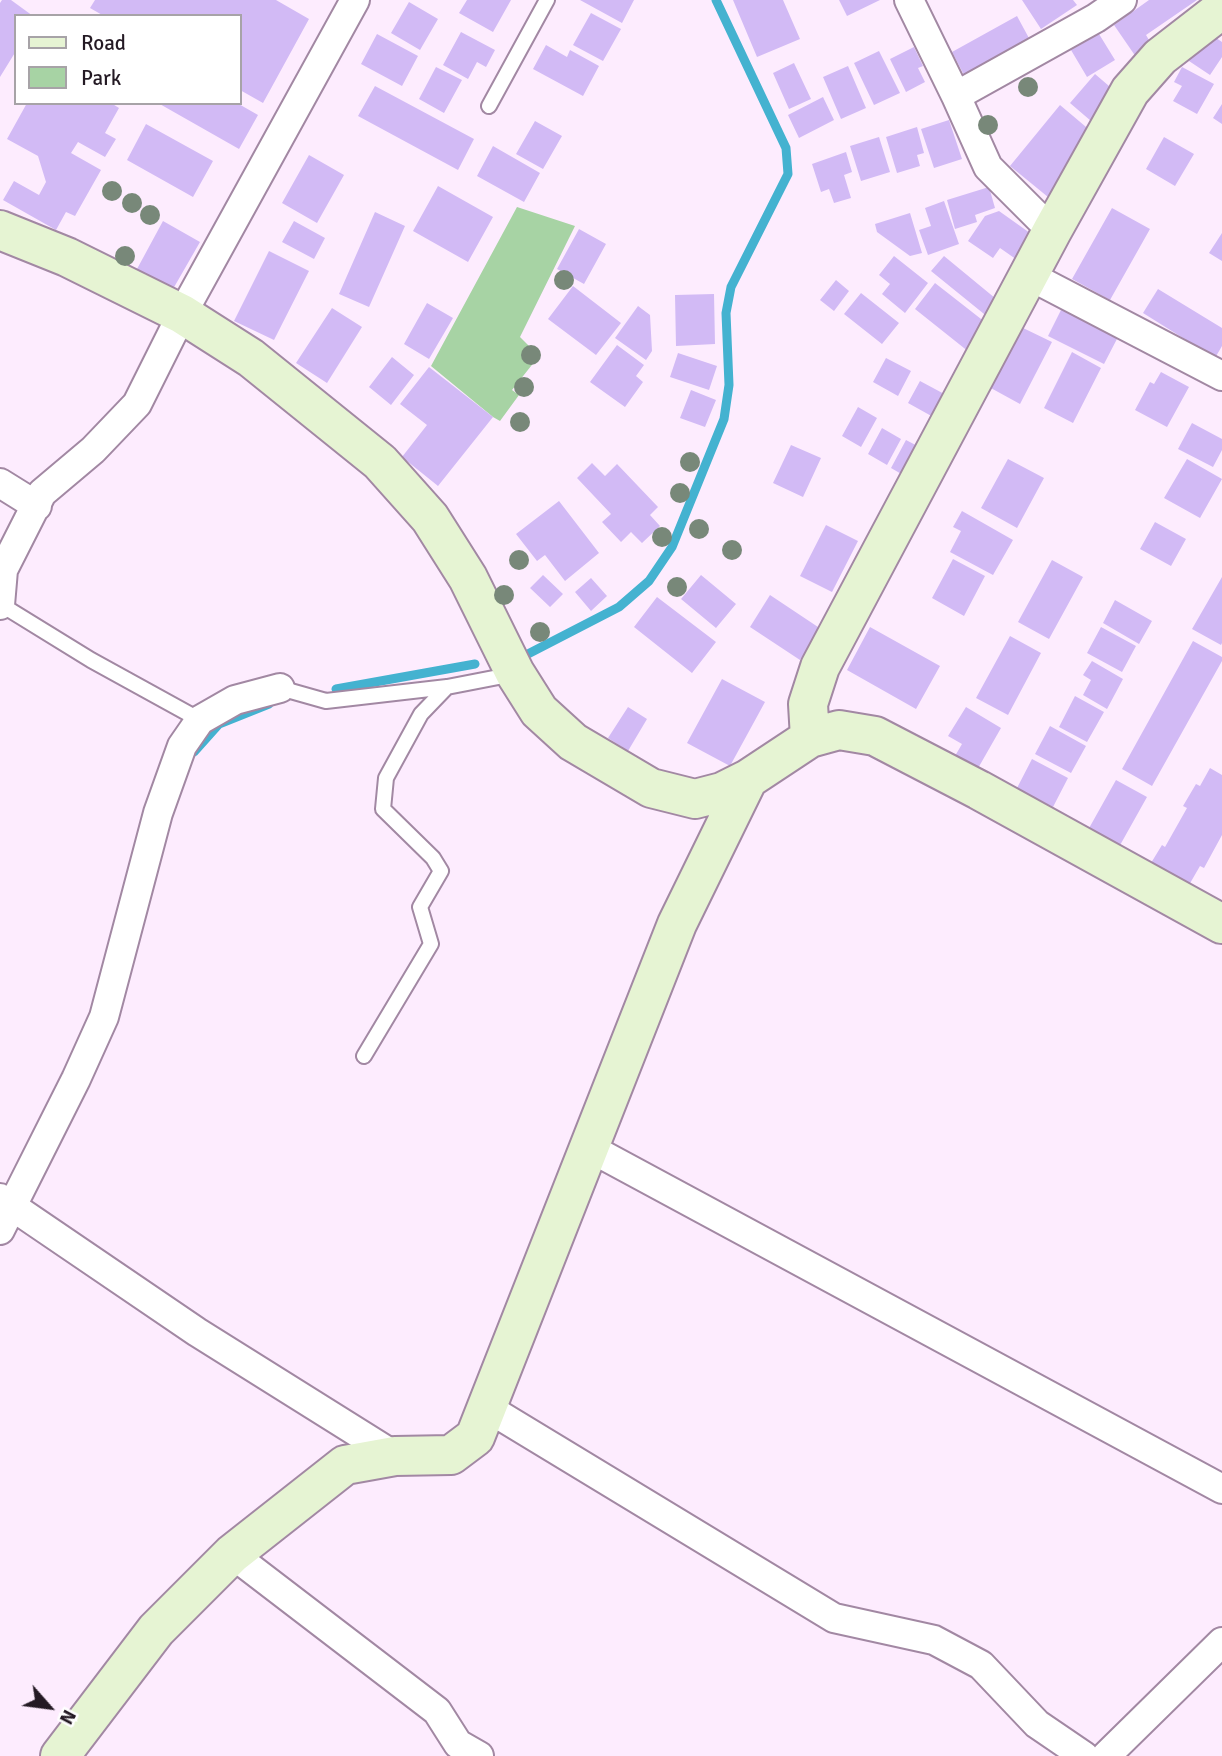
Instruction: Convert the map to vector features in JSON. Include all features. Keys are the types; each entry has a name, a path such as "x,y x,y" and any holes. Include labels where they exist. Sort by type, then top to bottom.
{"street":[{"path":"0,604 3,570 42,493 93,450 137,404 182,314 355,0"},
{"path":"909,0 988,167 1052,231"},
{"path":"956,96 1096,18 1122,0"},
{"path":"810,738 808,704 820,667 1052,231 1130,91 1160,57 1222,9"},
{"path":"0,230 67,257 182,314 251,358 380,463 430,518 456,558 539,711 573,742 651,788 695,799 722,792 748,779 810,738 839,730 874,736 979,790 1222,924"},
{"path":"1030,276 1222,376"},
{"path":"0,483 37,506"},
{"path":"281,688 234,700 200,720 182,746 158,813 104,1017 76,1079 4,1212 395,1456"},
{"path":"60,1756 156,1630 232,1554 345,1465 395,1456 451,1455 475,1437 677,924 748,779"},
{"path":"588,1147 1222,1489"},
{"path":"486,1407 834,1618 934,1640 981,1665 1037,1724 1084,1756"},
{"path":"232,1554 438,1712 458,1744 479,1756"},
{"path":"1106,1756 1222,1642"}],"lane":[{"path":"489,106 547,0"},
{"path":"0,604 91,660 200,720"},
{"path":"281,688 326,701 446,687 516,673"},
{"path":"364,1056 431,944 420,907 441,871 433,858 383,809 386,778 421,714 446,687"}],"green space":[{"path":"517,207 575,226 520,337 539,356 512,390 519,395 500,421 431,366"}],"building":[{"path":"2,0 11,0 30,14 14,14 14,54 0,77"},
{"path":"95,0 276,0 309,19 263,103 242,91 242,14 100,14 90,8"},
{"path":"467,0 511,0 493,32 459,13"},
{"path":"580,0 634,0 622,23"},
{"path":"733,0 783,0 800,39 757,57"},
{"path":"839,0 880,0 847,16"},
{"path":"1022,0 1073,0 1077,5 1041,29"},
{"path":"1149,0 1197,0 1146,35 1152,45 1136,57 1114,25"},
{"path":"409,2 438,19 420,50 391,33"},
{"path":"591,13 621,29 603,61 573,45"},
{"path":"1017,16 1030,40 964,75 952,52"},
{"path":"461,32 495,50 486,67 477,62 468,79 443,65"},
{"path":"1209,33 1222,42 1222,57 1210,75 1189,61"},
{"path":"377,34 418,56 402,86 361,64"},
{"path":"1099,34 1115,60 1087,77 1071,50"},
{"path":"546,45 567,57 570,50 599,66 583,96 533,69"},
{"path":"914,47 923,66 918,68 925,82 906,92 890,59"},
{"path":"879,51 900,93 874,105 854,63"},
{"path":"794,63 811,99 789,109 773,73"},
{"path":"848,66 866,108 841,119 823,77"},
{"path":"436,67 462,80 444,113 419,99"},
{"path":"1182,67 1214,84 1197,114 1173,101 1182,86 1174,82"},
{"path":"1095,74 1116,92 1091,121 1070,103"},
{"path":"375,86 474,139 458,170 358,116"},
{"path":"823,97 834,120 799,138 788,115"},
{"path":"1222,104 1222,124 1213,118"},
{"path":"26,105 114,105 119,108 105,133 116,139 105,157 78,142 71,153 101,170 75,216 66,212 56,230 3,200 14,181 39,195 46,182 38,156 7,139"},
{"path":"162,105 240,105 258,115 239,149"},
{"path":"1060,105 1092,132 1076,163 1048,197 1010,166"},
{"path":"949,120 962,159 934,168 921,129"},
{"path":"535,121 562,136 543,169 516,154"},
{"path":"146,124 213,161 193,197 127,160"},
{"path":"917,127 924,153 917,155 920,166 897,173 886,137"},
{"path":"879,137 890,172 861,181 850,146"},
{"path":"1164,137 1194,154 1175,186 1146,169"},
{"path":"493,146 540,173 524,202 477,176"},
{"path":"846,152 852,172 844,175 851,198 834,203 829,189 821,192 812,164"},
{"path":"309,155 344,175 317,223 282,203"},
{"path":"438,186 493,217 468,262 413,231"},
{"path":"989,187 995,208 975,215 977,222 955,229 947,200"},
{"path":"944,201 959,244 928,255 919,230 931,226 925,208"},
{"path":"1112,208 1150,229 1110,300 1072,279"},
{"path":"999,211 1037,238 1020,262 1000,248 993,258 968,241 985,216"},
{"path":"375,212 405,226 369,307 339,294"},
{"path":"910,213 922,253 910,256 877,232 875,224"},
{"path":"163,221 200,242 173,289 137,269"},
{"path":"294,221 325,238 314,259 282,242"},
{"path":"579,229 606,244 584,284 557,269"},
{"path":"1222,233 1222,261 1209,253"},
{"path":"269,251 309,271 274,340 234,321"},
{"path":"894,256 928,283 905,313 882,294 890,284 879,275"},
{"path":"944,256 1001,303 989,318 931,271"},
{"path":"836,280 849,291 834,311 820,300"},
{"path":"935,283 990,326 969,352 915,309"},
{"path":"573,286 621,323 596,355 548,319"},
{"path":"1158,289 1222,328 1222,346 1215,358 1143,313"},
{"path":"861,293 899,323 882,344 844,314"},
{"path":"714,294 715,344 676,346 675,295"},
{"path":"427,303 453,318 429,359 404,344"},
{"path":"638,306 650,315 652,351 646,360 615,338"},
{"path":"332,308 362,327 327,383 296,363"},
{"path":"1062,308 1118,337 1104,364 1048,336"},
{"path":"1021,327 1052,342 1020,404 989,387"},
{"path":"617,345 644,365 636,376 643,382 625,407 590,382"},
{"path":"1072,352 1101,368 1073,423 1044,408"},
{"path":"678,353 717,366 709,390 670,377"},
{"path":"392,357 414,375 391,405 369,387"},
{"path":"886,358 911,371 898,396 873,382"},
{"path":"429,367 493,417 438,486 402,457 427,425 400,404"},
{"path":"1161,372 1189,387 1167,427 1135,410 1150,382 1154,384"},
{"path":"920,381 948,396 935,418 908,403"},
{"path":"691,390 716,400 705,427 680,418"},
{"path":"858,407 877,418 861,447 842,436"},
{"path":"1192,423 1222,439 1222,450 1213,467 1178,449"},
{"path":"882,428 901,439 887,465 868,454"},
{"path":"906,440 925,450 910,479 891,468"},
{"path":"791,445 821,458 803,497 773,483"},
{"path":"1008,459 1044,478 1017,528 981,508"},
{"path":"1187,459 1222,479 1200,518 1164,498"},
{"path":"592,463 605,476 617,464 658,507 650,515 660,526 642,543 631,532 621,542 602,522 611,514 577,478"},
{"path":"559,501 599,553 565,581 545,555 537,561 516,534"},
{"path":"962,511 1013,540 993,575 950,552 961,531 953,527"},
{"path":"1155,522 1186,539 1171,566 1140,549"},
{"path":"826,525 858,541 832,592 800,576"},
{"path":"953,559 985,576 964,616 932,598"},
{"path":"1052,560 1083,577 1049,639 1018,622"},
{"path":"543,575 563,594 550,607 530,588"},
{"path":"701,575 736,604 716,628 681,599"},
{"path":"1222,577 1222,643 1221,645 1192,629"},
{"path":"591,578 607,596 591,611 575,592"},
{"path":"770,595 821,629 800,660 750,627"},
{"path":"657,597 716,642 692,673 634,627"},
{"path":"1115,600 1152,621 1139,644 1103,623"},
{"path":"870,627 940,666 916,709 847,670"},
{"path":"1101,627 1136,646 1122,672 1087,653"},
{"path":"1010,636 1041,653 1008,715 976,698"},
{"path":"1193,641 1222,657 1222,661 1152,786 1122,769"},
{"path":"1092,661 1123,679 1107,709 1083,695 1091,680 1083,675"},
{"path":"722,679 765,702 730,766 687,743"},
{"path":"1075,696 1104,712 1087,742 1059,727"},
{"path":"628,707 647,719 628,751 608,738"},
{"path":"966,707 1001,728 977,770 955,756 962,744 948,736"},
{"path":"1050,726 1086,746 1071,773 1035,754"},
{"path":"1032,759 1068,778 1053,807 1017,788"},
{"path":"1210,768 1222,775 1222,835 1204,868 1200,866 1189,885 1151,863 1162,845 1165,847 1187,808 1183,806 1196,784 1200,786"},
{"path":"1116,780 1147,797 1119,847 1088,830"}],"waterway":[{"path":"524,656 619,607 649,581 672,547 724,419 729,385 726,313 731,287 788,174 786,148 716,0"},
{"path":"336,689 475,664"},
{"path":"194,752 219,724 269,704"}]}
